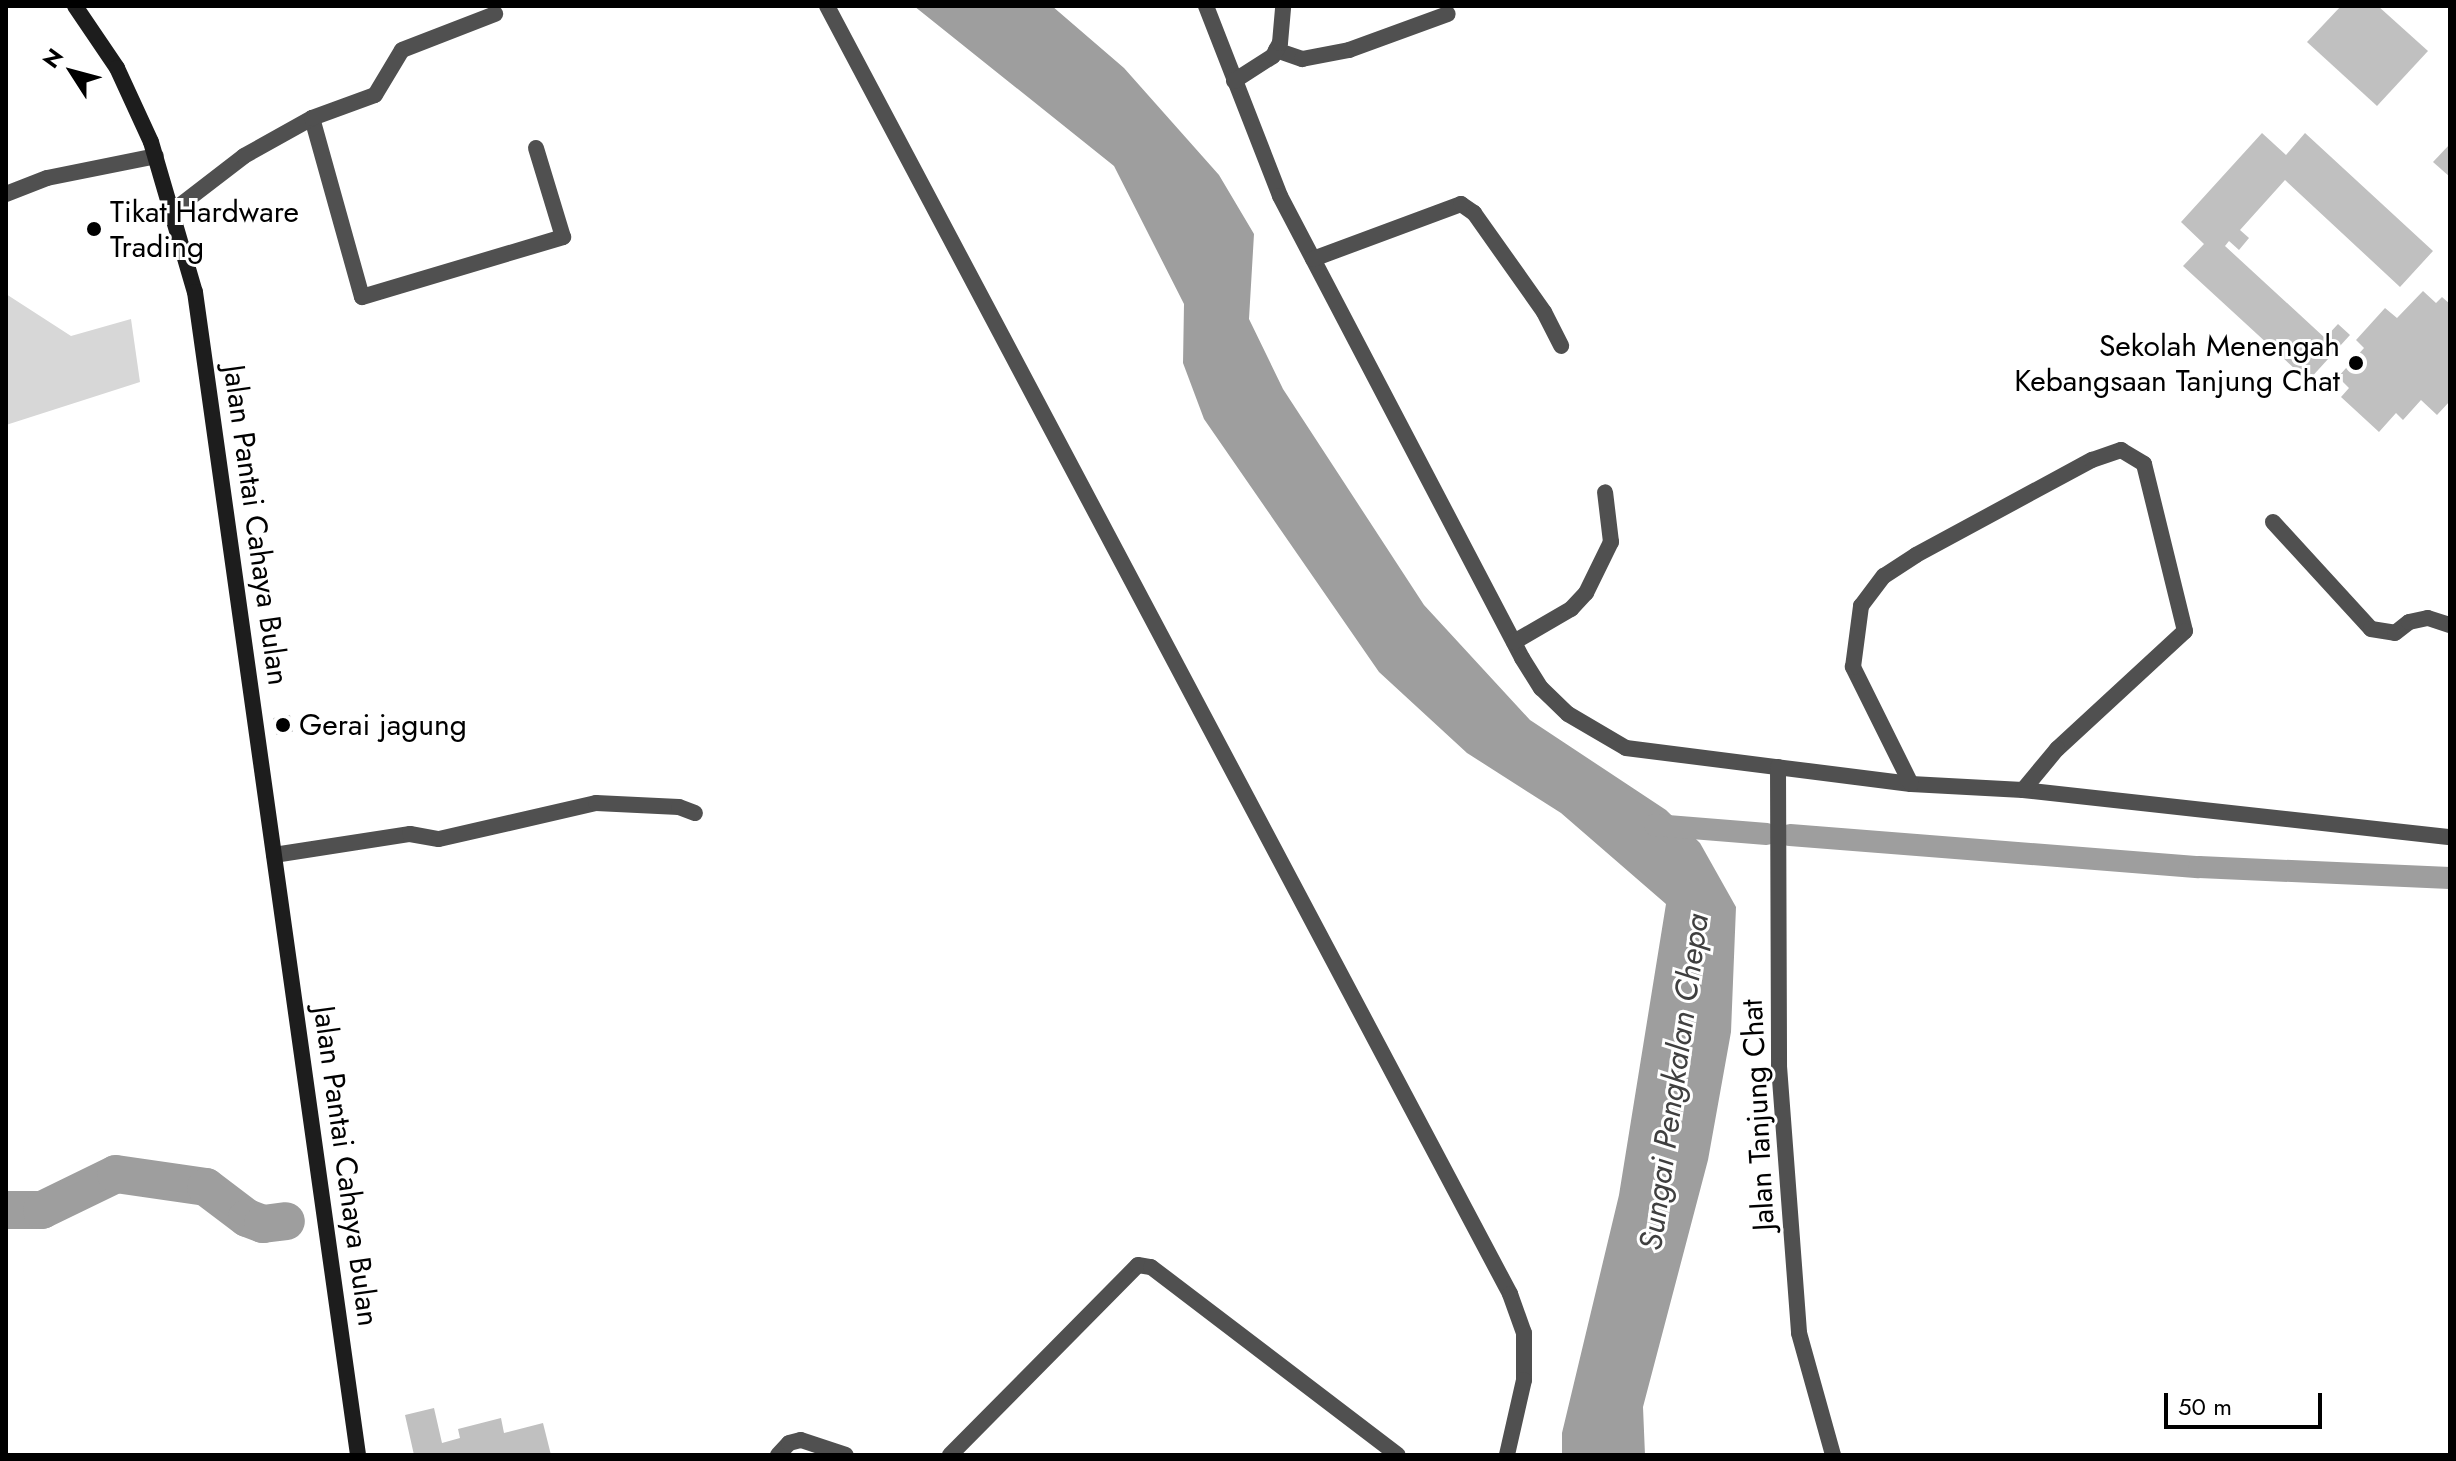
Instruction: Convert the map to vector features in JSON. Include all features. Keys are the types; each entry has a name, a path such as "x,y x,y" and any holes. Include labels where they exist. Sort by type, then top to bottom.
{"main road":[{"name":"Jalan Pantai Cahaya Bulan","path":"75,6 117,68 156,156 174,210 195,292 358,1455"}],"street":[{"path":"827,6 1510,1294 1524,1333 1524,1380 1507,1455"},
{"path":"1206,6 1276,186 1313,259 1514,642 1541,688 1568,714 1626,748 1911,784 2023,790 2450,837"},
{"path":"1234,81 1276,50 1283,6"},
{"path":"174,210 244,156 312,118 375,95 402,50 495,14"},
{"path":"1276,50 1302,59 1319,57 1448,14"},
{"path":"312,118 362,297 563,237 536,148"},
{"path":"6,194 47,178 156,156"},
{"path":"1313,259 1461,204 1474,213 1527,287 1561,346"},
{"path":"1911,784 1853,667 1861,606 1884,576 1916,555 2092,460 2121,450 2144,464 2185,631 2057,749 2023,790"},
{"path":"1514,642 1571,609 1586,593 1611,542 1605,492"},
{"path":"2273,522 2371,629 2395,633 2409,622 2428,618 2450,625"},
{"name":"Jalan Tanjung Chat","path":"1778,767 1779,1066 1799,1333 1833,1455"},
{"path":"274,855 410,834 439,839 596,803 679,807 695,813"},
{"path":"950,1455 1138,1265 1151,1267 1398,1455"},
{"path":"778,1455 789,1443 801,1440 846,1455"}],"shaded area":[{"path":"6,294 71,336 131,319 140,382 6,425"}],"water":[{"name":"Sungai Pengkalan Chepa","path":"914,6 1052,6 1124,68 1219,175 1254,234 1249,319 1283,389 1424,605 1530,720 1666,810 1700,843 1736,907 1731,1032 1708,1160 1643,1407 1645,1455 1562,1455 1562,1433 1619,1195 1666,904 1561,813 1467,753 1379,672 1204,419 1183,363 1184,304 1114,166"}],"building":[{"path":"2341,6 2378,6 2428,51 2377,106 2307,42"},
{"path":"2262,133 2286,155 2305,133 2433,251 2400,287 2285,180 2240,230 2249,238 2239,250 2229,241 2225,246 2325,338 2338,324 2350,335 2308,381 2183,266 2204,244 2181,222"},
{"path":"2450,144 2450,177 2433,162"},
{"path":"2423,291 2436,303 2442,297 2450,304 2450,401 2437,415 2421,400 2403,420 2396,413 2379,432 2341,397 2349,388 2338,377 2364,348 2356,340 2385,308 2397,318"},
{"name":"Gerai jagung","path":"290,715 293,732 276,735 273,718"},
{"path":"434,1408 442,1443 460,1438 458,1429 501,1418 504,1433 543,1423 551,1455 414,1455 405,1415"}],"waterway":[{"path":"1655,825 1767,834"},
{"path":"1790,835 2199,867 2450,878"},
{"path":"6,1210 42,1210 116,1174 206,1187 247,1218 263,1224 286,1221"}],"place":[{"name":"Tikat Hardware Trading","path":"94,229"},
{"name":"Sekolah Menengah Kebangsaan Tanjung Chat","path":"2356,363"},
{"name":"Gerai jagung","path":"283,725"}]}
